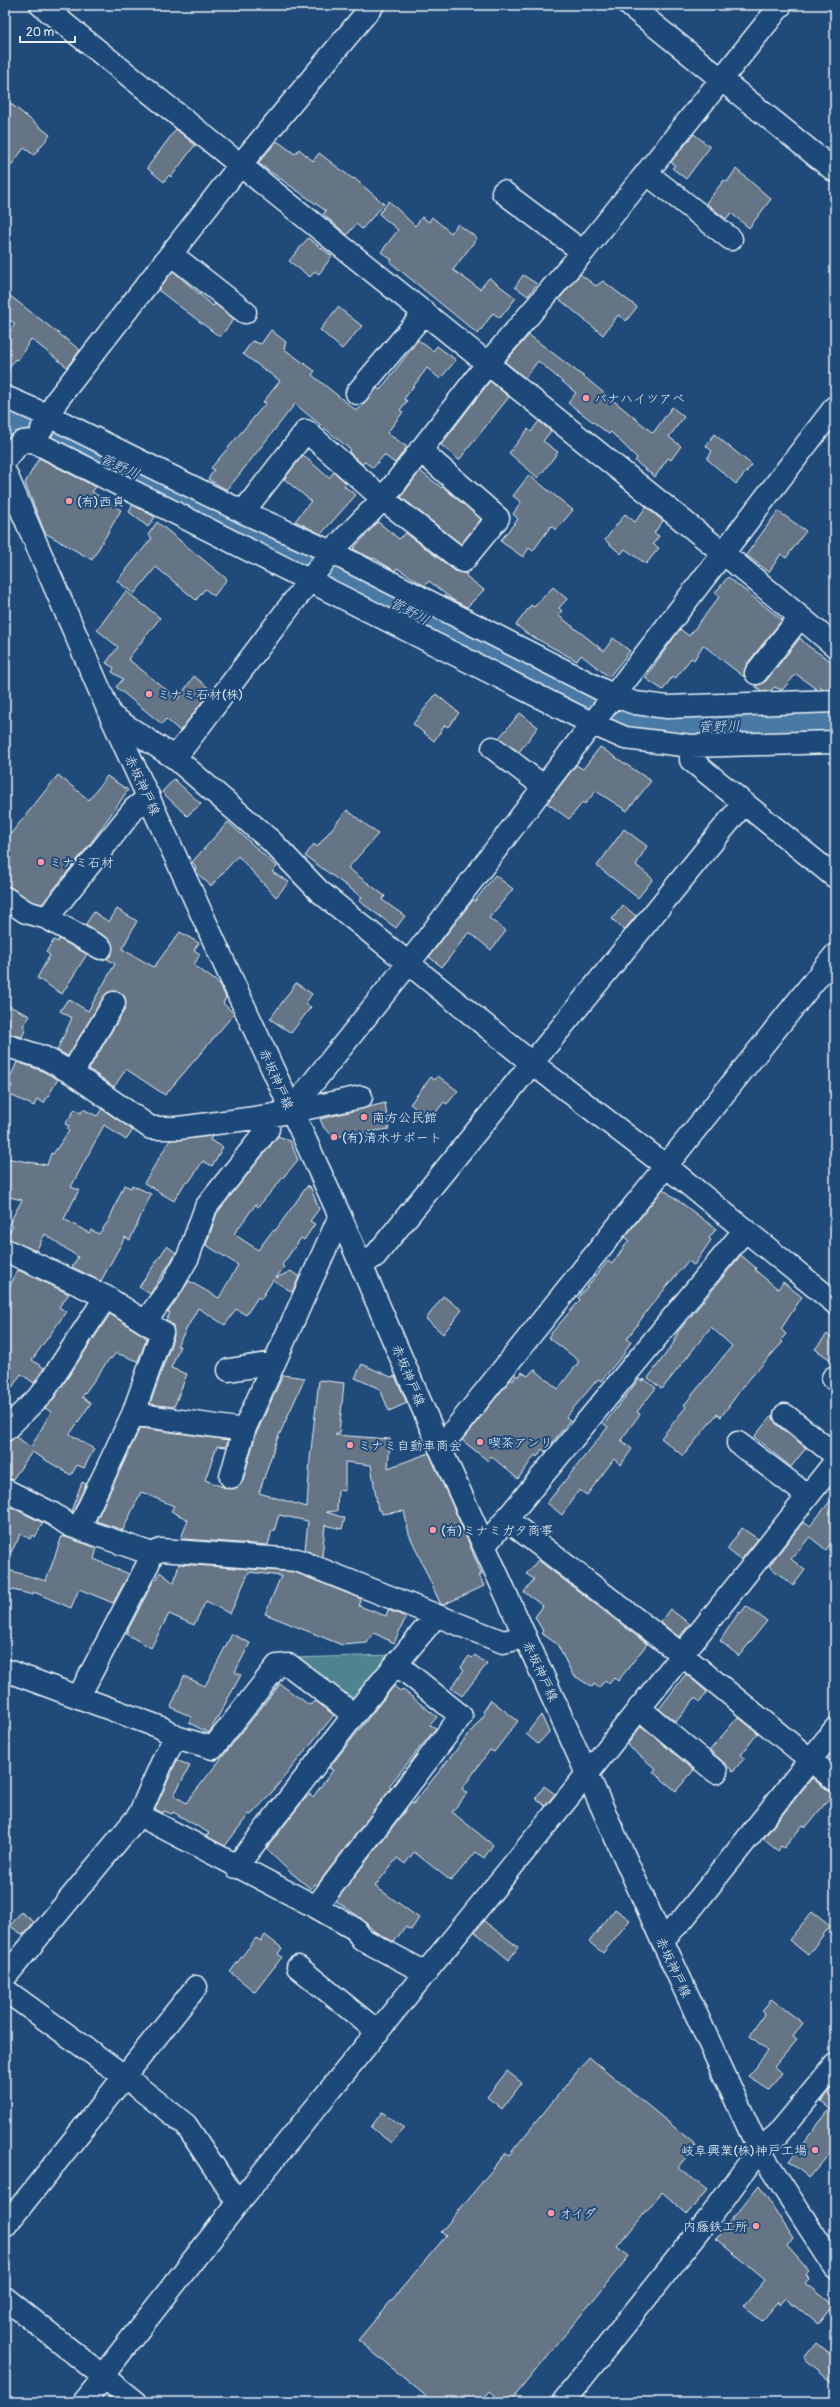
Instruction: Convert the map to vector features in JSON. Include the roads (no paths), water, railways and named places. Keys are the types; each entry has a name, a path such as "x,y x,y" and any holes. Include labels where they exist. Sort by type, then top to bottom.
{"street":[{"path":"41,5 425,312 722,552 835,646"},
{"path":"5,460 20,442 26,440 42,429 57,400 241,164 373,5"},
{"path":"629,5 835,171"},
{"path":"176,758 322,565 383,499 488,363 583,252 781,5"},
{"path":"646,173 731,239"},
{"path":"502,192 583,252"},
{"path":"172,254 245,312"},
{"path":"357,393 425,312"},
{"path":"5,397 42,429 322,565 612,695 635,703 667,707 835,700"},
{"path":"291,1110 408,964 591,722 835,407"},
{"path":"42,429 243,512 322,565 591,722 625,738 690,746 835,742"},
{"path":"243,512 306,431 383,499 463,561 498,518 420,450"},
{"name":"赤坂神戸線","path":"5,472 111,716 340,1216 440,1448 588,1773 662,1940 760,2150 835,2267"},
{"path":"756,673 800,617"},
{"path":"111,716 176,758 271,841 319,891 533,1064 666,1166 835,1302"},
{"path":"690,746 691,760 835,877"},
{"path":"493,748 543,786"},
{"path":"47,918 134,809 149,797"},
{"path":"362,1266 375,1256 533,1064 744,802"},
{"path":"5,898 26,912 47,918 101,948"},
{"path":"440,1448 835,955"},
{"path":"72,1074 114,1004"},
{"path":"5,1045 45,1058 72,1074 151,1128 179,1128 270,1116 291,1110 361,1097"},
{"path":"145,1322 172,1285 188,1258 206,1207 268,1129 270,1116"},
{"path":"231,1477 244,1430 340,1216"},
{"path":"485,1545 745,1230"},
{"path":"5,1250 106,1298 162,1332 132,1414 78,1528"},
{"path":"5,1430 42,1394 106,1298"},
{"path":"230,1370 274,1363"},
{"path":"132,1414 244,1430"},
{"path":"785,1415 835,1455"},
{"path":"738,1443 808,1496"},
{"path":"84,2402 104,2377 110,2366 238,2203 588,1773 638,1708 835,1462"},
{"path":"5,1490 53,1514 69,1526 125,1544 136,1551 152,1554 161,1550 297,1560 503,1642 525,1637"},
{"path":"506,1519 681,1654 835,1780"},
{"path":"79,1696 152,1554"},
{"path":"236,1866 354,1715 398,1664 435,1616"},
{"path":"316,1907 462,1716 398,1664"},
{"path":"5,1670 79,1696 162,1728 176,1737 213,1748 277,1666 289,1666 354,1715"},
{"path":"638,1708 716,1772"},
{"path":"662,1940 683,1920 835,1729"},
{"path":"5,1977 139,1815 165,1756 176,1737"},
{"path":"139,1815 316,1907 355,1929 362,1939 426,1973"},
{"path":"298,1967 378,2032"},
{"path":"5,2226 196,1988"},
{"path":"5,1990 124,2076 186,2125 238,2203"},
{"path":"563,2402 711,2216 760,2150 777,2135 835,2065"},
{"path":"5,2298 135,2402"}],"waterway":[{"name":"菅野川","path":"5,410 64,441 208,504 551,686 623,721 694,727 835,721"}],"place":[{"name":"パナハイツアベ","path":"586,398"},
{"name":"(有)西貞","path":"69,501"},
{"name":"ミナミ石材(株)","path":"149,694"},
{"name":"ミナミ石材","path":"41,862"},
{"name":"南方公民館","path":"364,1117"},
{"name":"(有)清水サポート","path":"334,1137"},
{"name":"喫茶アンリ","path":"480,1442"},
{"name":"ミナミ自動車商会","path":"350,1445"},
{"name":"(有)ミナミガタ商事","path":"433,1530"},
{"name":"岐阜興業(株)神戸工場","path":"815,2150"},
{"name":"オイダ","path":"551,2213"},
{"name":"内藤鉄工所","path":"756,2226"}]}
